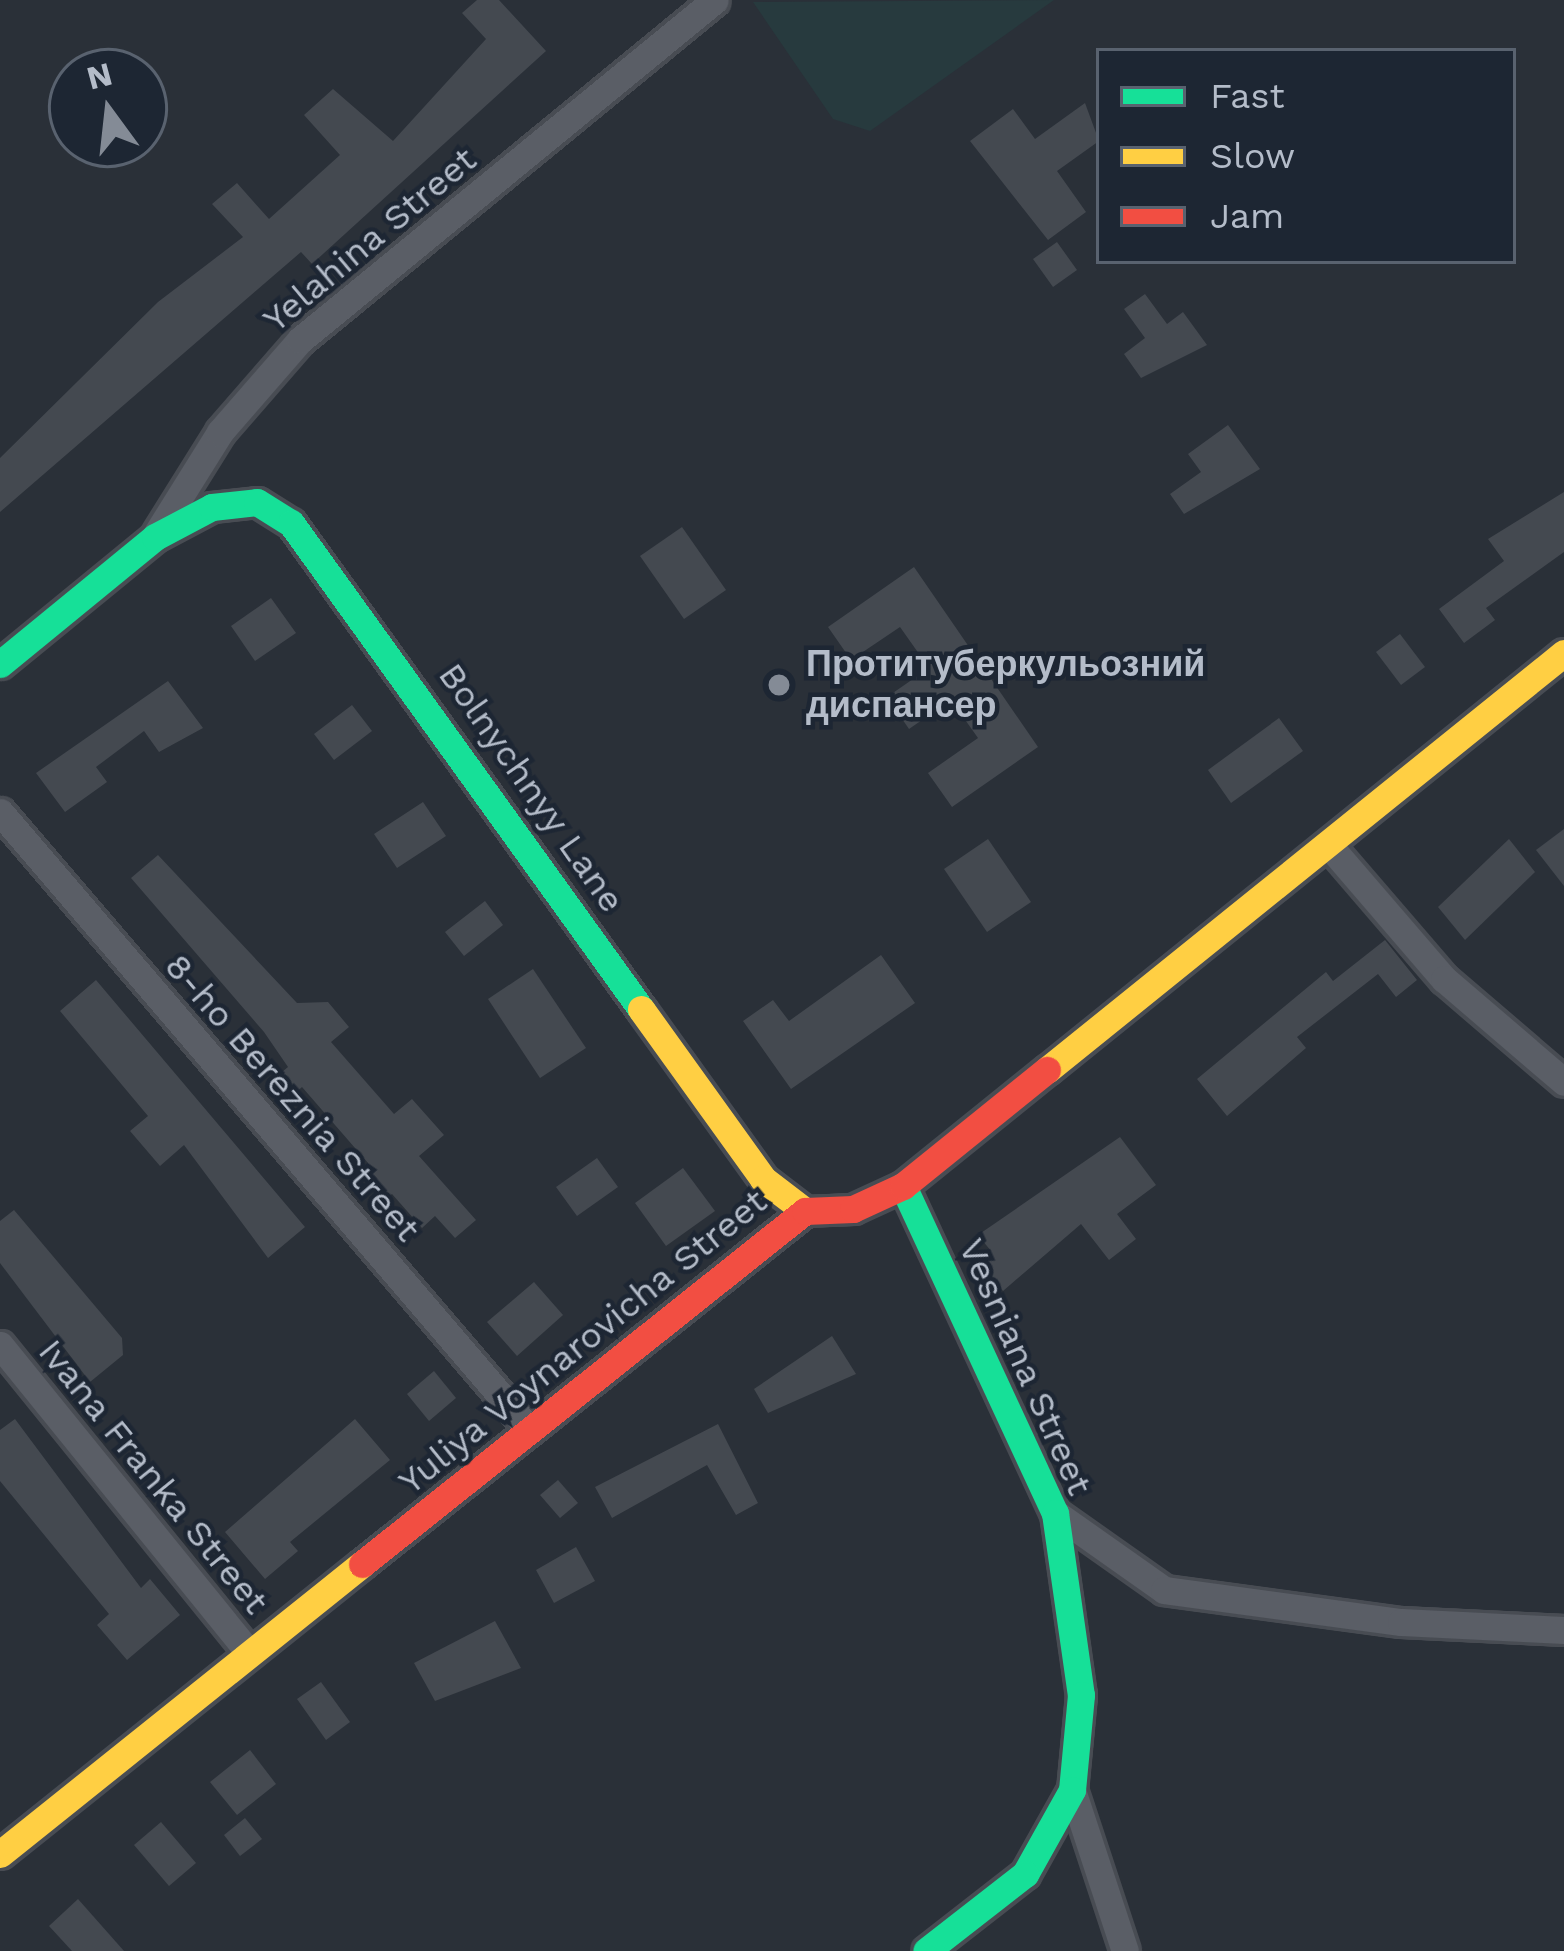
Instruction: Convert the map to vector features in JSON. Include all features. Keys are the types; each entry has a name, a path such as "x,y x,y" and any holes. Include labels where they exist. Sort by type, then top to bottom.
{"main road":[{"name":"Bolnychnyy Lane","path":"155,537 212,507 256,502 316,546 763,1179 805,1211"},
{"name":"Yelahina Street","path":"0,664 155,537"},
{"name":"Yuliya Voynarovicha Street","path":"0,1854 805,1211 853,1209 903,1186 1332,849 1564,653"},
{"name":"Vesniana Street","path":"903,1186 1055,1513 1081,1695 1072,1790 1025,1874 926,1951"}],"street":[{"name":"Yelahina Street","path":"155,537 220,432 301,340 715,0"},
{"name":"8-ho Bereznia Street","path":"0,812 530,1430"},
{"path":"1332,849 1444,980 1564,1082"},
{"name":"Ivana Franka Street","path":"0,1345 250,1654"},
{"path":"1055,1513 1164,1590 1401,1622 1564,1630"},
{"path":"1072,1790 1125,1951"}],"green space":[{"path":"1054,0 870,131 833,119 753,2"}],"building":[{"path":"477,0 499,0 546,51 312,264 301,252 0,512 0,458 158,302 243,237 212,204 237,183 269,219 340,155 304,115 333,89 393,141 486,39 462,13"},
{"path":"1085,103 1096,143 1057,171 1086,212 1048,240 970,141 1013,109 1035,139"},
{"path":"1057,242 1077,270 1053,287 1033,259"},
{"path":"1145,294 1167,324 1183,312 1207,345 1141,378 1124,354 1145,338 1124,309"},
{"path":"1228,425 1260,469 1184,514 1170,494 1201,472 1188,454"},
{"path":"1564,492 1564,552 1486,608 1495,620 1464,643 1439,609 1504,561 1488,539"},
{"path":"682,527 726,590 684,619 640,556"},
{"path":"914,567 1038,747 952,807 928,773 978,738 951,700 909,729 887,697 929,668 900,627 851,660 828,627"},
{"path":"271,598 296,633 255,661 231,626"},
{"path":"1400,634 1425,667 1401,685 1376,652"},
{"path":"168,681 203,728 159,752 144,731 96,767 107,782 65,812 36,773"},
{"path":"352,705 372,731 334,760 314,734"},
{"path":"1279,718 1303,751 1231,803 1208,770"},
{"path":"423,802 446,836 397,868 374,834"},
{"path":"1564,829 1564,886 1536,850"},
{"path":"988,839 1031,902 987,932 944,869"},
{"path":"1509,839 1535,872 1465,940 1438,907"},
{"path":"158,855 297,1003 328,1002 349,1027 331,1042 394,1114 412,1099 444,1135 419,1156 476,1220 455,1238 435,1216 422,1228 392,1194 383,1202 357,1172 368,1163 302,1087 292,1096 276,1077 288,1067 264,1032 131,878"},
{"path":"485,901 503,925 464,956 445,932"},
{"path":"1385,940 1417,980 1396,997 1378,974 1297,1037 1306,1048 1227,1116 1197,1079 1326,972 1333,981"},
{"path":"881,955 915,1003 791,1089 743,1021 773,1000 789,1021"},
{"path":"533,969 586,1048 540,1078 488,999"},
{"path":"96,980 305,1227 268,1258 184,1145 160,1166 130,1131 148,1116 60,1011"},
{"path":"1120,1137 1156,1185 1117,1214 1136,1239 1109,1260 1081,1224 1003,1291 979,1261 991,1251 978,1235"},
{"path":"597,1158 618,1187 577,1216 556,1187"},
{"path":"683,1168 715,1211 666,1246 635,1203"},
{"path":"14,1210 122,1338 123,1355 90,1382 0,1263 0,1221"},
{"path":"534,1282 563,1315 517,1356 487,1322"},
{"path":"832,1336 856,1374 768,1413 754,1389"},
{"path":"434,1371 456,1398 429,1421 407,1394"},
{"path":"15,1419 141,1588 150,1579 180,1615 127,1660 97,1625 109,1614 0,1481 0,1430"},
{"path":"355,1419 390,1460 290,1542 298,1551 265,1579 225,1532"},
{"path":"718,1424 758,1503 736,1515 707,1465 612,1518 595,1487"},
{"path":"558,1480 578,1503 560,1518 540,1495"},
{"path":"576,1547 595,1581 554,1603 536,1570"},
{"path":"495,1621 521,1668 435,1701 414,1663"},
{"path":"321,1682 350,1722 326,1740 297,1699"},
{"path":"250,1750 276,1784 237,1815 210,1782"},
{"path":"245,1818 262,1839 240,1856 224,1835"},
{"path":"161,1822 196,1863 169,1886 134,1845"},
{"path":"78,1899 124,1951 72,1951 49,1926"}],"traffic: fast":[{"path":"0,664 155,537 212,507 257,502 291,523 641,1009"},
{"path":"903,1186 1055,1513 1081,1695 1072,1790 1025,1874 926,1951"}],"traffic: slow":[{"path":"1047,1070 1564,653"},
{"path":"641,1009 763,1179 805,1211"},
{"path":"0,1854 362,1564"}],"traffic: jam":[{"path":"362,1564 805,1211 853,1209 903,1186 1047,1070"}],"place":[{"name":"Протитуберкульозний диспансер","path":"779,685"}]}
